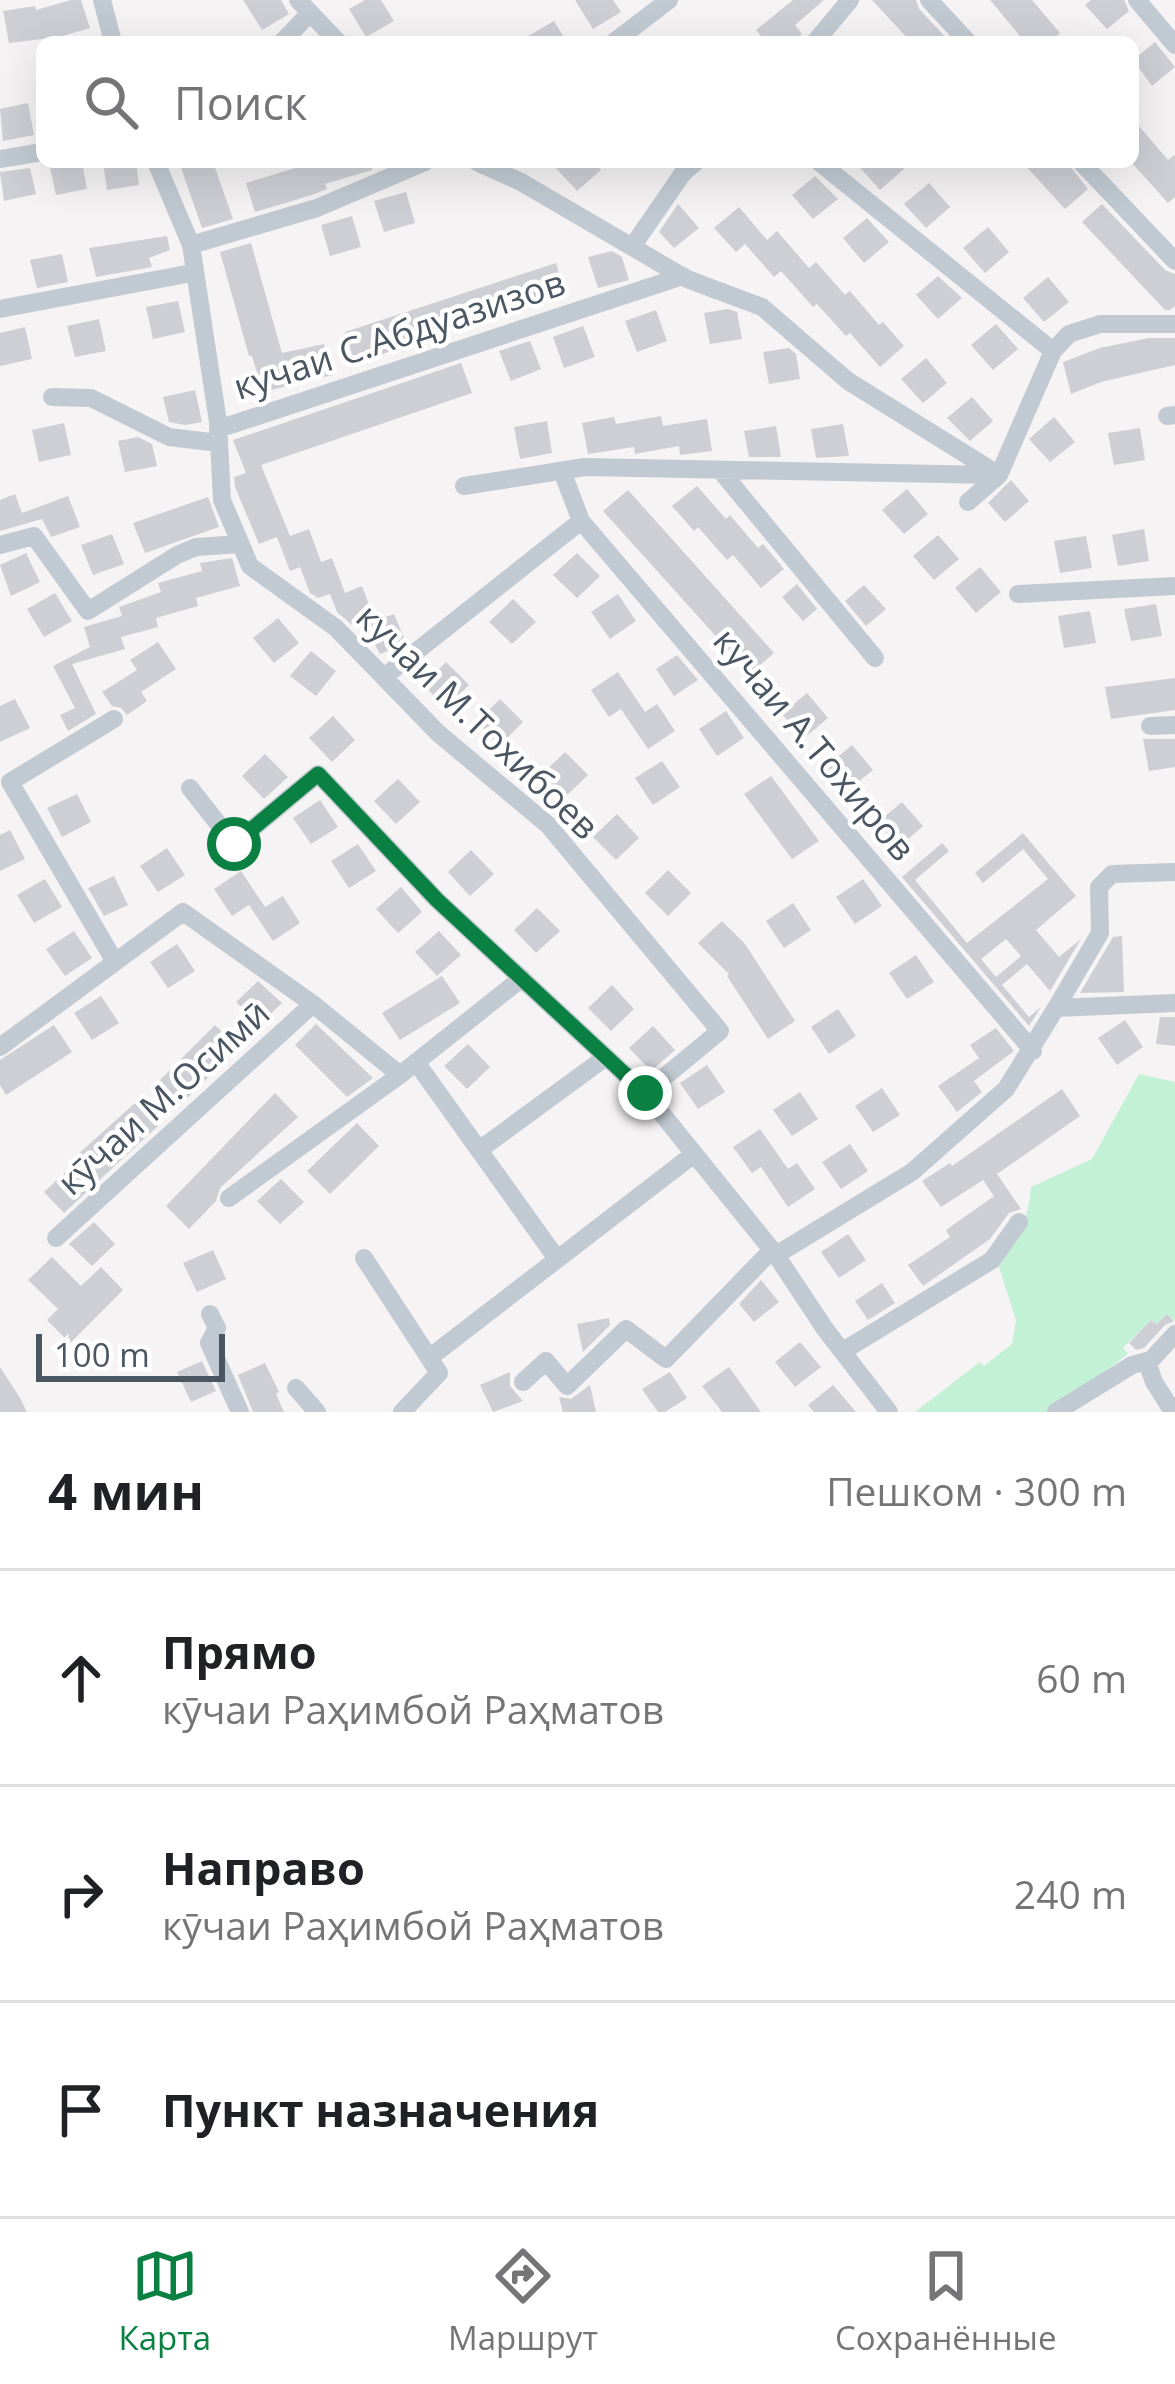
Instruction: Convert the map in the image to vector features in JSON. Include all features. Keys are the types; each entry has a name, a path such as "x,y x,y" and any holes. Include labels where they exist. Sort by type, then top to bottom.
{"street":[{"path":"102,0 111,36"},
{"path":"820,36 850,0"},
{"path":"929,0 962,36"},
{"path":"1137,0 1175,45"},
{"path":"621,36 658,3"},
{"path":"286,36 304,7 332,36"},
{"path":"0,159 36,153"},
{"name":"кучаи С.Абдуазизов","path":"158,168 190,245 219,436 683,276"},
{"path":"190,245 317,208 411,168"},
{"path":"490,168 683,276 762,307 848,381 999,475"},
{"path":"632,247 689,168"},
{"path":"826,168 1053,351"},
{"path":"1088,168 1175,262"},
{"path":"0,309 192,273"},
{"path":"968,502 999,475 1053,351 1069,334 1100,324 1175,323"},
{"path":"52,398 91,398 169,437 219,436"},
{"name":"кучаи М.Тохибоев","path":"219,436 222,500 250,566 335,628 439,733 548,825 720,1030 645,1093"},
{"path":"464,486 585,467 999,475"},
{"path":"720,470 875,658"},
{"name":"кучаи А.Тохиров","path":"562,471 581,520 1033,1051"},
{"path":"384,677 581,520"},
{"path":"0,545 34,536 88,611 177,555 196,547 241,544"},
{"path":"1018,594 1175,586"},
{"path":"114,718 10,782 115,962"},
{"path":"1150,726 1175,725"},
{"path":"190,788 234,844 318,774 437,900 645,1093 774,1252 889,1412"},
{"path":"523,1382 545,1361 568,1386 626,1330 666,1359 774,1252 912,1172 1006,1090 1033,1051 1100,933 1099,886 1112,874 1175,872"},
{"name":"кӯчаи М.Осимӣ","path":"0,1047 183,912 408,1068 479,1150 557,1259"},
{"path":"229,1198 522,978"},
{"path":"1056,1008 1175,1003"},
{"name":"кӯчаи М.Осимӣ","path":"56,1238 314,1004"},
{"path":"479,1150 606,1057"},
{"path":"429,1358 694,1154"},
{"path":"842,1351 992,1260 1018,1222"},
{"path":"364,1258 439,1373 401,1412"},
{"path":"211,1314 217,1328 209,1343 240,1412"},
{"path":"1056,1412 1132,1365 1147,1362 1175,1334"},
{"path":"1147,1362 1173,1412"},
{"path":"296,1388 317,1412"}],"green space":[{"path":"1139,1074 1175,1082 1175,1321 1167,1314 1157,1324 1151,1320 1123,1348 1128,1354 1049,1412 915,1412 980,1362 984,1366 1012,1344 1016,1320 997,1261 1021,1228 1031,1187 1092,1159"}],"building":[{"path":"81,0 90,28 9,43 3,11 35,6 36,10"},
{"path":"243,0 281,0 289,14 262,30"},
{"path":"365,0 381,0 394,21 365,36 349,9"},
{"path":"575,0 613,0 621,12 593,29"},
{"path":"793,0 824,0 795,25 800,36 761,36 756,30"},
{"path":"872,0 916,0 944,36 905,36"},
{"path":"990,0 1032,0 1060,33 1020,36"},
{"path":"1091,0 1124,0 1129,11 1107,29 1085,5"},
{"path":"554,21 563,36 528,36"},
{"path":"1155,42 1175,67 1152,86 1139,68 1139,55"},
{"path":"28,103 34,135 3,141 0,109"},
{"path":"1139,126 1168,160 1175,155 1175,197 1168,203 1137,168"},
{"path":"30,168 36,194 4,201 0,172"},
{"path":"50,168 83,168 87,189 56,195"},
{"path":"104,168 137,168 139,185 107,190"},
{"path":"181,168 215,168 233,219 202,228"},
{"path":"295,168 372,170 255,212 246,183"},
{"path":"556,168 599,168 601,170 577,191"},
{"path":"860,168 903,168 904,169 880,190"},
{"path":"1027,168 1072,168 1088,189 1065,209"},
{"path":"815,176 838,199 813,219 792,195"},
{"path":"929,183 950,207 926,228 904,204"},
{"path":"406,192 415,223 384,232 374,201"},
{"path":"678,204 699,228 674,248 659,232"},
{"path":"1102,204 1165,270 1175,274 1175,306 1170,310 1082,222"},
{"path":"739,207 767,240 777,231 809,268 816,262 845,295 850,291 904,346 880,367 781,271 774,277 745,244 736,252 714,228"},
{"path":"352,216 361,247 330,256 321,225"},
{"path":"867,218 889,242 864,263 843,238"},
{"path":"988,227 1009,252 985,273 963,248"},
{"path":"167,236 170,250 149,258 152,267 96,277 89,248"},
{"path":"251,243 282,353 324,344 333,375 263,392 220,252"},
{"path":"612,251 622,257 629,280 598,288 588,257"},
{"path":"62,254 68,282 37,288 30,260"},
{"path":"556,263 565,294 355,363 345,332"},
{"path":"938,276 962,298 938,319 916,295"},
{"path":"1048,277 1069,302 1044,322 1023,298"},
{"path":"178,301 185,332 153,339 146,307"},
{"path":"656,310 667,341 637,352 625,321"},
{"path":"737,312 742,339 710,344 704,313"},
{"path":"99,319 106,351 75,357 67,326"},
{"path":"996,324 1018,349 993,370 971,345"},
{"path":"583,326 595,357 564,368 553,337"},
{"path":"25,327 32,359 0,366 0,333"},
{"path":"1149,338 1175,338 1175,365 1071,394 1063,362"},
{"path":"530,341 541,369 511,381 499,351"},
{"path":"789,348 796,354 800,379 769,384 763,352"},
{"path":"926,358 947,383 923,403 901,379"},
{"path":"461,363 472,393 261,465 290,536 309,529 321,562 332,558 345,593 362,586 375,621 394,614 406,643 380,654 362,621 352,625 337,612 330,594 318,598 310,593 300,567 290,571 277,537 259,544 235,487 234,477 246,473 233,440"},
{"path":"195,390 202,422 169,422 163,397"},
{"path":"972,397 993,421 970,441 947,418"},
{"path":"661,416 663,426 707,419 712,451 680,455 679,446 635,454 634,447 588,454 582,423 614,417 616,424"},
{"path":"1054,417 1075,442 1050,462 1029,439"},
{"path":"547,421 552,453 520,459 514,427"},
{"path":"64,423 71,455 39,462 32,430"},
{"path":"843,424 849,456 816,458 811,429"},
{"path":"776,426 781,457 749,457 744,431"},
{"path":"1140,428 1145,460 1114,465 1108,433"},
{"path":"138,437 152,444 157,466 125,472 118,441"},
{"path":"1011,480 1029,501 1005,522 988,503"},
{"path":"697,486 726,519 730,515 784,569 761,588 733,555 727,560 672,506"},
{"path":"907,489 928,514 904,534 882,510"},
{"path":"628,490 774,653 750,674 603,511"},
{"path":"15,494 22,513 68,496 80,527 51,537 42,519 0,531 0,500"},
{"path":"208,497 219,527 145,553 133,523"},
{"path":"1144,529 1149,561 1118,566 1112,535"},
{"path":"112,534 124,564 93,575 81,545"},
{"path":"938,535 959,559 934,580 913,556"},
{"path":"1086,536 1092,568 1060,573 1054,541"},
{"path":"26,553 40,582 11,596 0,565"},
{"path":"577,553 600,576 577,598 553,575"},
{"path":"232,558 240,586 196,598 198,606 156,618 158,627 121,637 125,649 72,664 96,714 68,731 60,715 75,708 53,666 90,647 84,627 122,616 119,607 161,592 158,583 202,571 200,563"},
{"path":"980,567 1001,592 976,613 955,588"},
{"path":"797,584 817,609 803,621 782,597"},
{"path":"864,585 886,609 866,626 845,601"},
{"path":"55,593 72,621 44,637 27,609"},
{"path":"618,594 636,621 610,639 591,612"},
{"path":"513,599 536,622 512,644 489,622"},
{"path":"1156,604 1162,636 1131,641 1124,609"},
{"path":"1090,611 1096,643 1064,648 1058,616"},
{"path":"278,618 299,643 274,663 253,638"},
{"path":"158,642 176,669 141,692 147,701 127,715 102,692 137,670 130,660"},
{"path":"311,651 336,671 316,696 290,676"},
{"path":"677,655 698,680 674,696 656,669"},
{"path":"446,662 469,685 446,707 423,685"},
{"path":"618,672 645,712 657,704 675,731 648,749 621,709 609,717 591,690"},
{"path":"1175,678 1175,710 1111,719 1105,687"},
{"path":"807,693 828,718 803,739 782,714"},
{"path":"15,699 30,728 0,742 0,706"},
{"path":"500,699 523,722 500,745 477,722"},
{"path":"726,711 744,738 717,756 699,729"},
{"path":"333,716 355,740 332,762 309,738"},
{"path":"1143,739 1175,739 1175,767 1149,771"},
{"path":"852,745 873,770 848,790 827,766"},
{"path":"565,752 588,775 565,797 542,774"},
{"path":"265,754 288,777 264,799 242,776"},
{"path":"662,761 680,787 653,805 635,778"},
{"path":"771,776 819,841 792,859 744,794"},
{"path":"398,779 420,802 396,824 374,801"},
{"path":"77,794 91,822 62,837 47,808"},
{"path":"320,800 338,827 311,844 293,818"},
{"path":"902,802 923,826 899,847 877,823"},
{"path":"617,814 639,838 616,860 593,837"},
{"path":"10,830 25,859 0,871 0,835"},
{"path":"1023,833 1076,896 1036,930 1059,957 1081,939 1050,991 1027,964 1002,985 1029,1017 1041,1007 1029,1026 902,877 942,843 949,851 915,880 967,943 1048,879 1023,849 983,883 975,873","holes":["1006,939 1021,956 996,977 981,959"]},
{"path":"358,844 376,871 349,888 331,861"},
{"path":"167,848 185,875 158,892 140,866"},
{"path":"471,850 494,874 470,896 448,872"},
{"path":"668,870 691,893 668,916 645,893"},
{"path":"241,871 265,907 283,896 300,923 273,941 249,905 232,916 214,889"},
{"path":"114,876 128,905 104,916 88,888"},
{"path":"45,879 62,907 34,923 17,895"},
{"path":"863,879 882,906 855,924 836,897"},
{"path":"401,887 422,912 398,933 376,909"},
{"path":"793,903 811,930 784,948 766,921"},
{"path":"537,908 560,931 536,953 514,930"},
{"path":"722,921 745,944 795,1021 768,1039 729,974 698,943"},
{"path":"74,931 92,958 65,976 46,949"},
{"path":"439,931 461,955 437,976 415,952"},
{"path":"1122,936 1124,992 1080,993 1113,937"},
{"path":"177,944 195,971 168,988 150,962"},
{"path":"916,955 934,982 907,999 889,973"},
{"path":"442,976 460,1003 400,1040 382,1013"},
{"path":"258,981 282,1003 259,1025 236,1002"},
{"path":"612,985 634,1009 611,1031 588,1008"},
{"path":"101,996 119,1023 92,1040 74,1013"},
{"path":"838,1009 856,1036 829,1054 811,1027"},
{"path":"1160,1017 1175,1017 1175,1046 1156,1044"},
{"path":"1125,1020 1143,1047 1117,1065 1098,1038"},
{"path":"316,1024 373,1078 347,1097 295,1045"},
{"path":"54,1025 72,1052 6,1095 0,1085 0,1060"},
{"path":"215,1025 238,1048 181,1104 158,1082"},
{"path":"653,1026 675,1050 651,1071 629,1048"},
{"path":"996,1028 1014,1051 974,1081 982,1092 957,1112 938,1086 979,1058 970,1045"},
{"path":"468,1044 490,1067 467,1089 444,1066"},
{"path":"707,1065 725,1092 698,1109 680,1083"},
{"path":"882,1088 900,1115 873,1132 855,1106"},
{"path":"1062,1089 1080,1116 997,1174 1021,1209 1009,1213 990,1239 923,1286 908,1265 950,1237 946,1230 994,1196 983,1180 941,1207 922,1181 952,1166"},
{"path":"800,1092 818,1119 792,1136 773,1110"},
{"path":"275,1093 298,1117 220,1188 216,1201 189,1229 166,1206"},
{"path":"135,1103 158,1126 64,1213 44,1192"},
{"path":"357,1123 379,1146 330,1194 307,1171"},
{"path":"760,1129 788,1169 797,1163 815,1189 788,1207 761,1167 752,1173 733,1147"},
{"path":"850,1144 868,1171 841,1189 822,1162"},
{"path":"281,1179 304,1202 280,1224 257,1201"},
{"path":"94,1222 115,1244 92,1266 69,1244"},
{"path":"848,1234 866,1260 839,1278 821,1252"},
{"path":"213,1250 226,1279 197,1292 183,1263"},
{"path":"52,1257 81,1286 101,1267 123,1290 70,1343 47,1320 58,1309 28,1280"},
{"path":"761,1280 779,1302 754,1322 739,1304"},
{"path":"882,1283 895,1303 868,1320 855,1301"},
{"path":"1167,1314 1174,1321 1144,1348 1136,1350 1129,1343 1151,1320 1157,1324"},
{"path":"609,1318 610,1325 583,1352 577,1324"},
{"path":"800,1342 821,1367 795,1387 775,1362"},
{"path":"202,1361 216,1391 191,1402 177,1372"},
{"path":"265,1363 284,1412 253,1412 238,1375"},
{"path":"0,1367 20,1398 27,1412 0,1412"},
{"path":"729,1367 761,1412 722,1412 702,1386"},
{"path":"510,1372 510,1386 523,1401 493,1412 480,1385"},
{"path":"670,1372 687,1398 658,1412 642,1389"},
{"path":"590,1385 596,1412 563,1412 559,1397 571,1399"},
{"path":"833,1385 856,1412 814,1412 808,1405"}],"route":[{"path":"234,844 318,774 437,900 645,1093"}]}
